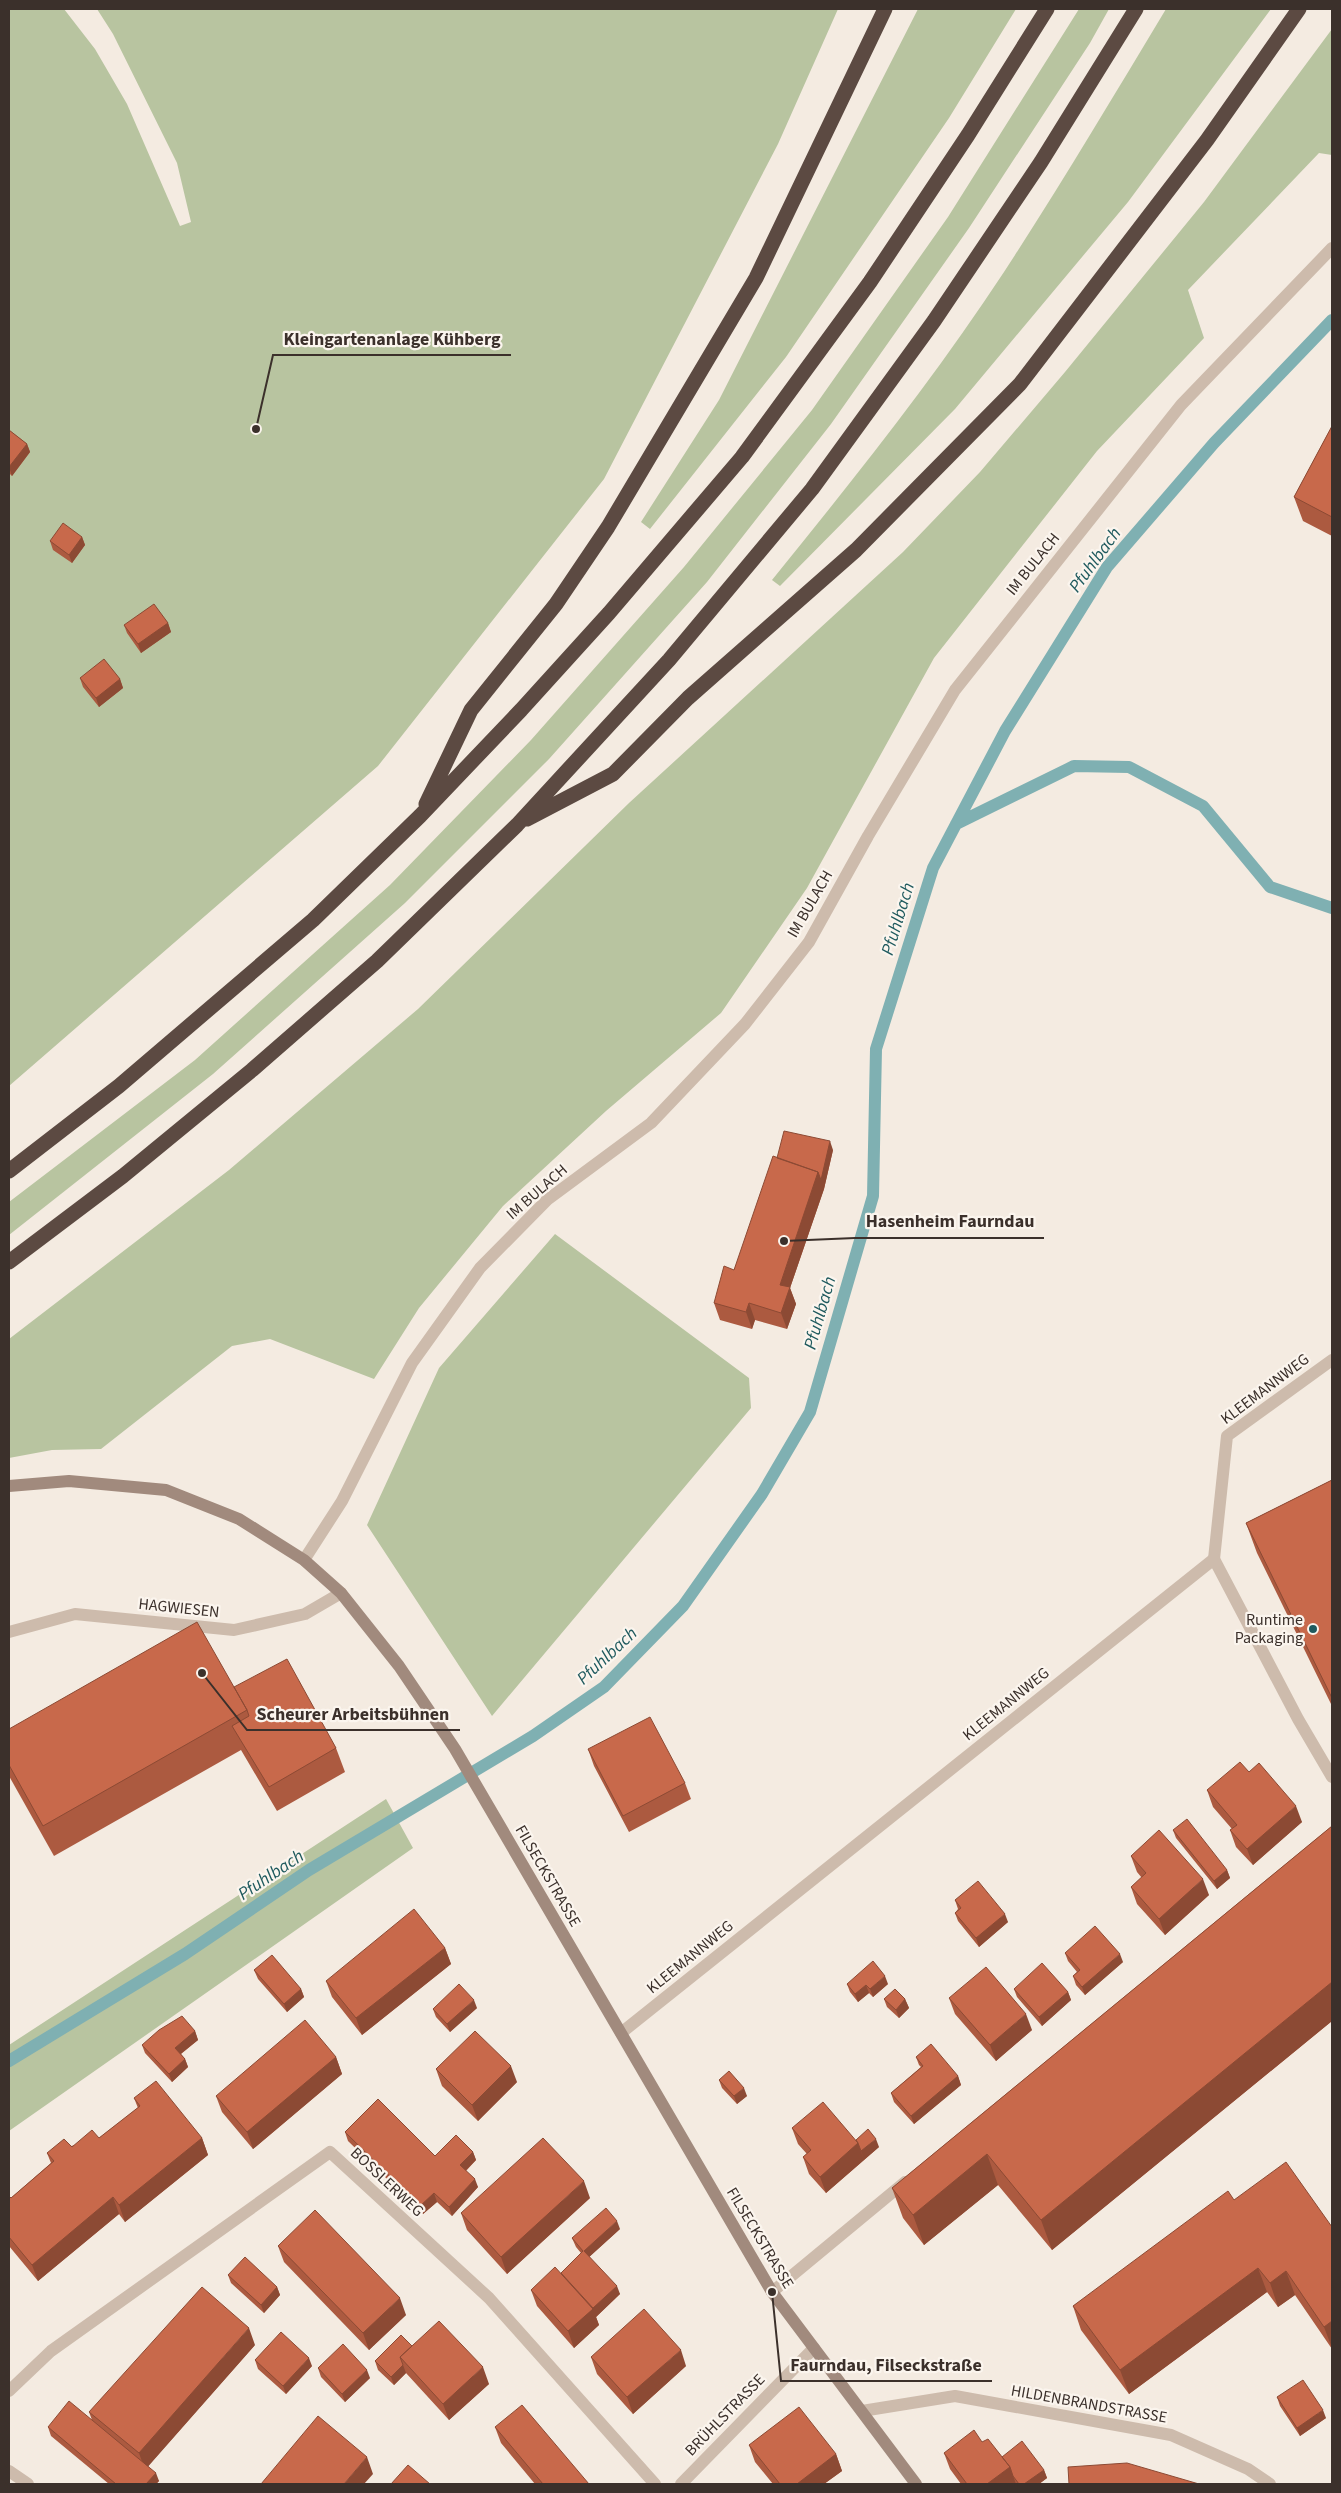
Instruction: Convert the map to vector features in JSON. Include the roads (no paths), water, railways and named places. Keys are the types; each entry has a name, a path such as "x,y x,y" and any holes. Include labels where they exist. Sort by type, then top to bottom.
{"highway":[{"path":"420,816 471,710 556,604 608,527 756,278 885,9"},
{"path":"9,1171 120,1086 298,933 420,816 521,710 609,613 742,457 870,282 968,135 1047,9"},
{"path":"9,1262 123,1176 252,1070 377,960 517,825 669,660 812,489 934,321 1041,162 1136,9"},
{"path":"517,825 613,774 688,698 856,550 1020,384 1207,140 1299,9"}],"street":[{"name":"IM BULACH","path":"304,1560 342,1501 412,1363 480,1268 547,1200 651,1123 745,1024 809,942 868,836 955,690 1181,406 1332,248"},
{"name":"KLEEMANNWEG","path":"621,2033 1214,1559 1227,1436 1332,1360"},
{"name":"FILSECKSTRASSE","path":"9,1486 69,1481 166,1490 239,1519 304,1560 341,1593 400,1666 455,1749 772,2292 916,2484"},
{"path":"1214,1559 1298,1719 1332,1777"},
{"name":"HAGWIESEN","path":"9,1632 75,1614 234,1630 305,1614 341,1593"},
{"name":"BOSSLERWEG","path":"9,2390 51,2351 330,2152 489,2298 655,2484"},
{"path":"772,2292 918,2171"},
{"name":"BRÜHLSTRASSE","path":"681,2484 814,2348"},
{"name":"HILDENBRANDSTRASSE","path":"862,2411 955,2396 1171,2435 1248,2469 1270,2484"},
{"path":"9,2470 28,2484"}],"waterway":[{"name":"Pfuhlbach","path":"9,2061 185,1954 309,1870 533,1736 604,1687 683,1606 762,1494 810,1412 873,1196 876,1049 933,868 1005,731 1107,567 1214,443 1332,320"},
{"path":"956,824 1074,766 1129,767 1203,806 1270,887 1332,908"}],"place":[{"name":"Kleingartenanlage Kühberg","path":"256,429"},
{"name":"Hasenheim Faurndau","path":"784,1241"},
{"name":"Runtime Packaging","path":"1313,1629"},
{"name":"Scheurer Arbeitsbühnen","path":"202,1673"},
{"name":"Faurndau, Filseckstraße","path":"772,2292"}]}
